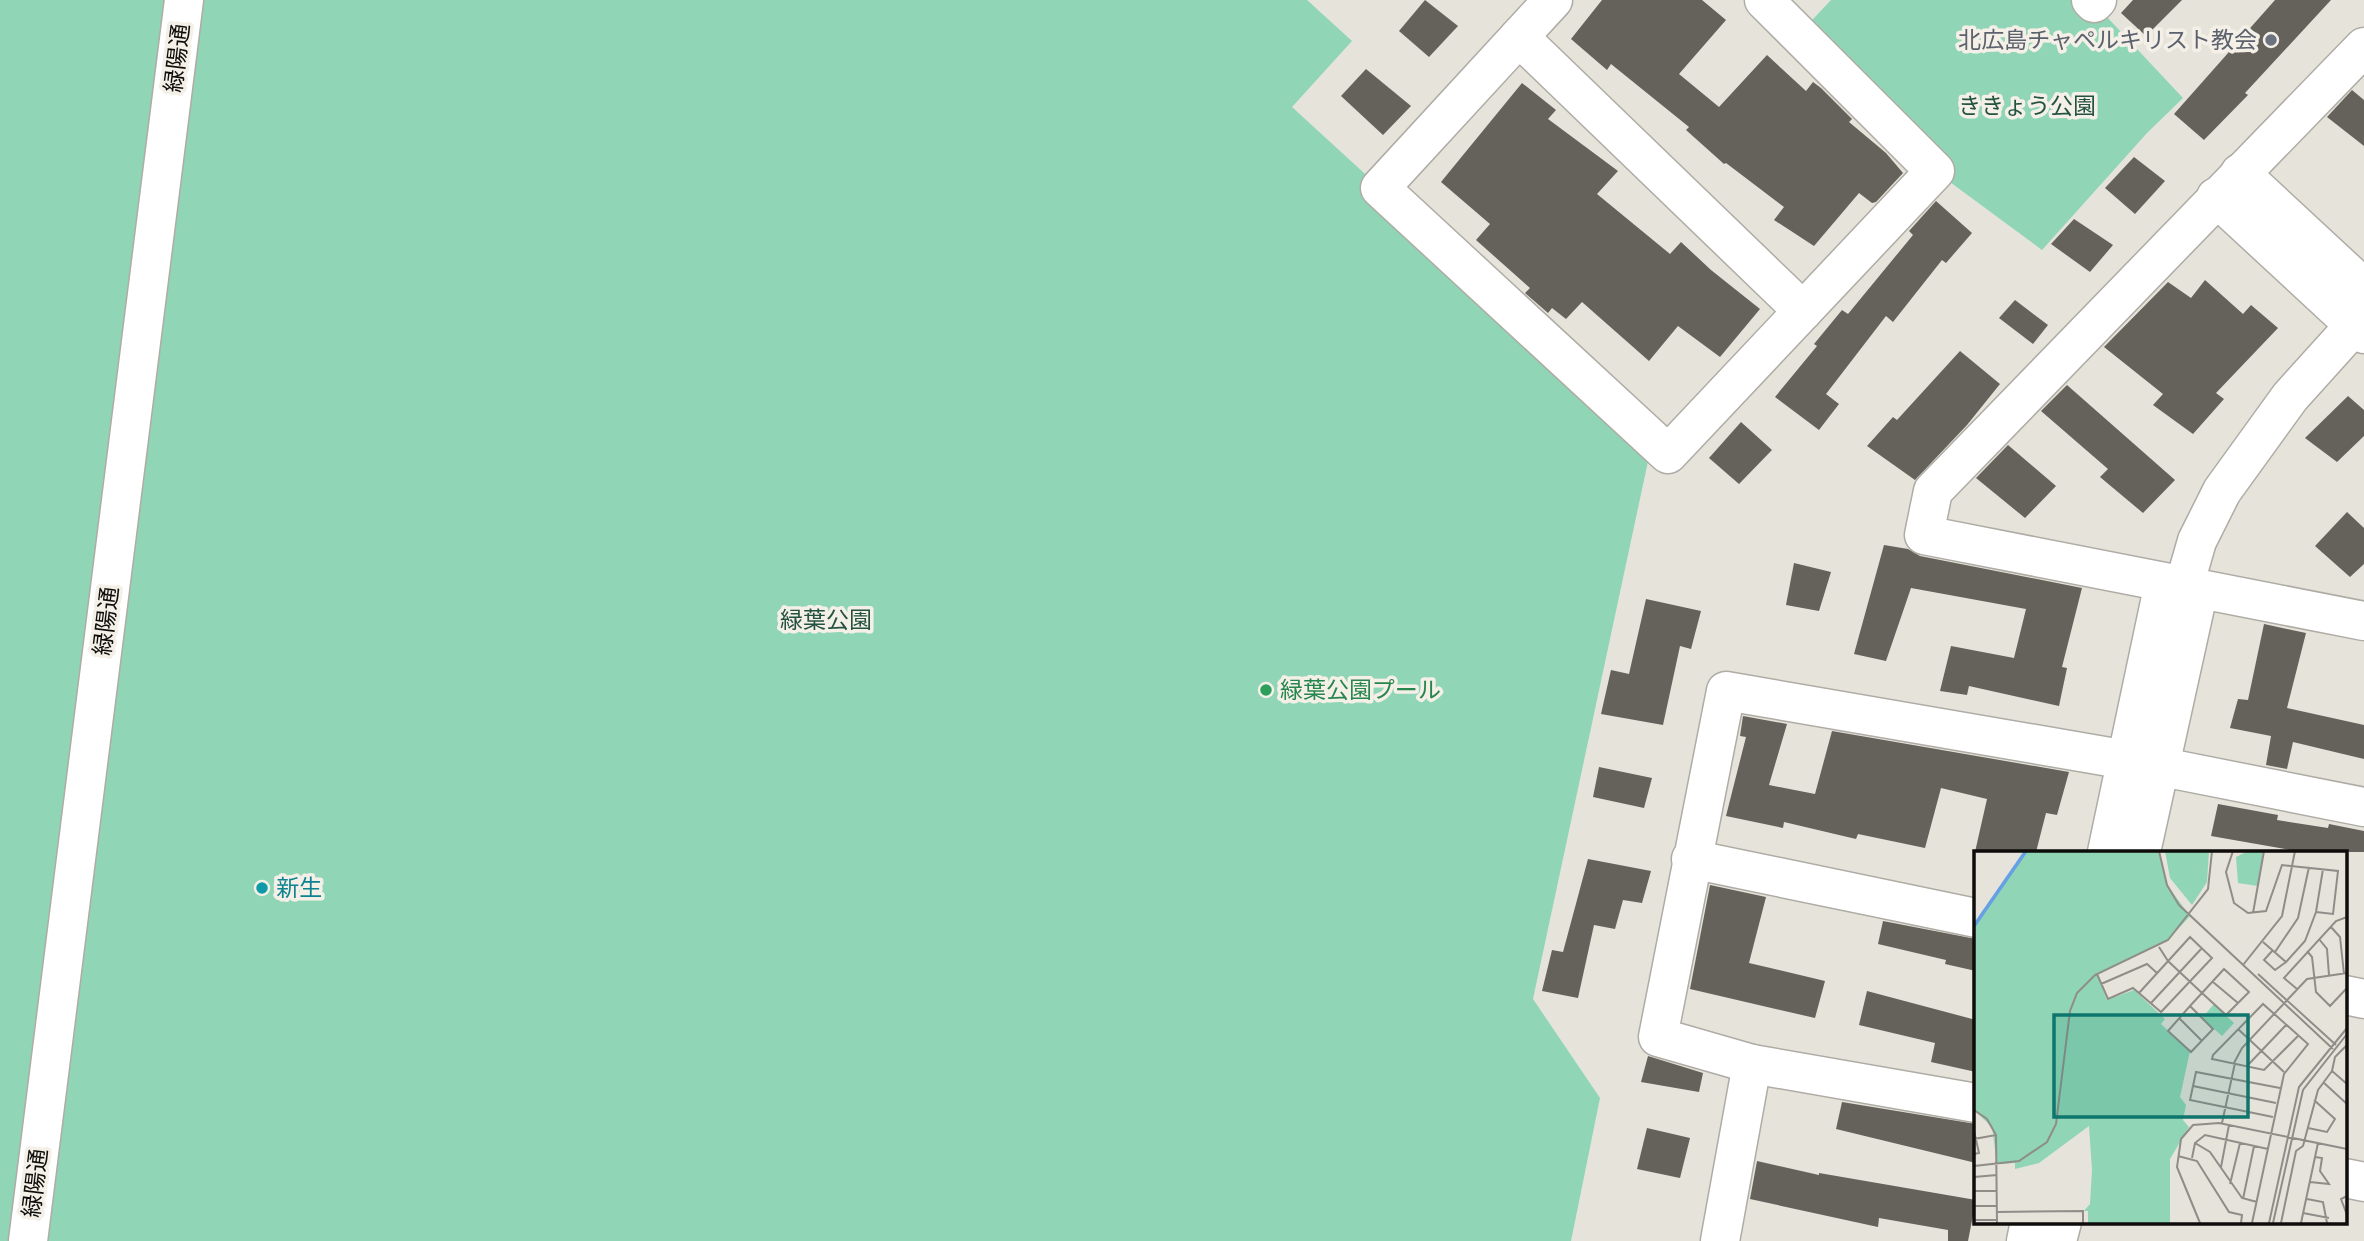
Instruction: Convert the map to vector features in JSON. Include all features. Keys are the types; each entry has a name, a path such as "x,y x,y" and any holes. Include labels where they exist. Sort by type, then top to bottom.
{"street":[{"name":"緑陽通","path":"28,1241 184,0"},
{"path":"1553,0 1380,188 1668,454 1936,171 1764,0"},
{"path":"2091,0 2094,3 2097,0"},
{"path":"1519,37 1803,311"},
{"path":"2358,612 2182,586 1924,535 1933,491 2364,47"},
{"path":"2228,185 2364,288"},
{"path":"2107,851 2143,763 2182,586 2197,541 2222,491 2290,397 2361,325 2228,185"},
{"path":"1974,1103 1752,1064 1658,1037 1726,691 2143,763 2364,807"},
{"path":"2141,851 2143,763"},
{"path":"1692,859 1974,918"},
{"path":"2346,995 2364,999"},
{"path":"1720,1241 1752,1064"},
{"path":"2346,1178 2364,1182"},
{"path":"2057,1241 2061,1224"}],"green space":[{"name":"緑葉公園","path":"0,0 1307,0 1352,41 1292,107 1653,438 1533,999 1600,1098 1571,1241 0,1241"},
{"name":"ききょう公園","path":"1831,0 2091,0 2183,98 2147,133 2042,250 1935,171 1799,34"}],"building":[{"path":"1425,0 1458,26 1429,57 1399,31"},
{"path":"1602,0 1702,0 1726,20 1679,74 1719,107 1767,55 1806,91 1813,82 1821,88 1852,119 1849,122 1886,153 1903,173 1876,202 1872,203 1859,193 1814,246 1774,220 1784,207 1724,164 1686,130 1689,127 1611,64 1607,70 1571,39"},
{"path":"2133,0 2182,0 2146,36 2121,13"},
{"path":"2275,0 2331,0 2245,93 2248,95 2204,140 2174,114"},
{"path":"1366,69 1411,106 1383,135 1341,96"},
{"path":"1522,83 1556,110 1548,119 1618,171 1597,194 1670,254 1681,242 1760,309 1720,357 1678,326 1649,361 1582,302 1566,319 1552,308 1548,313 1525,293 1530,288 1476,240 1490,224 1441,182"},
{"path":"2352,90 2364,100 2364,146 2327,117"},
{"path":"2134,157 2165,181 2135,214 2105,188"},
{"path":"1936,201 1972,233 1946,263 1942,260 1893,322 1886,316 1826,394 1839,404 1819,430 1775,397 1817,346 1814,344 1842,310 1848,314 1913,235 1909,231"},
{"path":"2074,219 2113,245 2090,272 2051,244"},
{"path":"2205,280 2243,314 2251,305 2278,328 2216,393 2224,399 2193,434 2153,405 2163,394 2104,347 2168,282 2191,298"},
{"path":"2015,300 2048,325 2033,344 1999,318"},
{"path":"1960,351 2000,384 1967,425 1915,480 1867,446 1893,417 1897,420"},
{"path":"2067,385 2175,480 2143,513 2100,477 2108,469 2041,411"},
{"path":"2348,396 2364,410 2364,436 2337,462 2305,438"},
{"path":"1741,422 1772,450 1739,484 1709,458"},
{"path":"2008,445 2056,486 2025,518 1976,478"},
{"path":"2347,512 2364,528 2364,564 2350,577 2315,546"},
{"path":"1884,545 1908,549 1920,556 2082,588 2062,667 2067,668 2059,706 1969,686 1967,695 1940,691 1951,646 2014,658 2026,609 1911,588 1886,661 1854,654"},
{"path":"1794,563 1831,572 1819,611 1786,605"},
{"path":"1646,599 1701,611 1691,649 1680,646 1663,725 1601,714 1611,670 1629,674"},
{"path":"2264,624 2306,633 2287,708 2364,725 2364,759 2293,742 2287,769 2266,765 2271,736 2230,728 2238,699 2248,700"},
{"path":"1743,716 1787,724 1769,785 1815,794 1832,731 2069,772 2057,815 2046,813 2036,851 1975,851 1987,799 1941,788 1925,848 1858,834 1856,839 1784,822 1783,828 1726,816 1746,737 1740,736"},
{"path":"1599,767 1652,778 1644,808 1593,797"},
{"path":"2218,804 2278,815 2277,820 2328,828 2329,824 2364,831 2364,852 2296,851 2211,836"},
{"path":"1588,859 1651,871 1642,903 1623,900 1615,929 1594,925 1578,998 1542,991 1552,950 1563,952"},
{"path":"1710,885 1766,897 1749,963 1825,981 1815,1018 1690,989"},
{"path":"1883,921 1974,939 1974,971 1945,964 1946,960 1878,944"},
{"path":"1867,991 1974,1019 1974,1072 1931,1062 1935,1043 1859,1025"},
{"path":"1648,1056 1703,1073 1699,1092 1641,1082"},
{"path":"1842,1102 1974,1124 1974,1163 1836,1129"},
{"path":"1647,1128 1690,1138 1680,1178 1637,1169"},
{"path":"1757,1161 1819,1175 1974,1200 1974,1210 1968,1241 1948,1241 1948,1230 1879,1218 1878,1227 1750,1199"}],"place":[{"name":"北広島チャペルキリスト教会","path":"2271,40"},
{"name":"緑葉公園プール","path":"1266,690"},
{"name":"新生","path":"262,888"}]}
